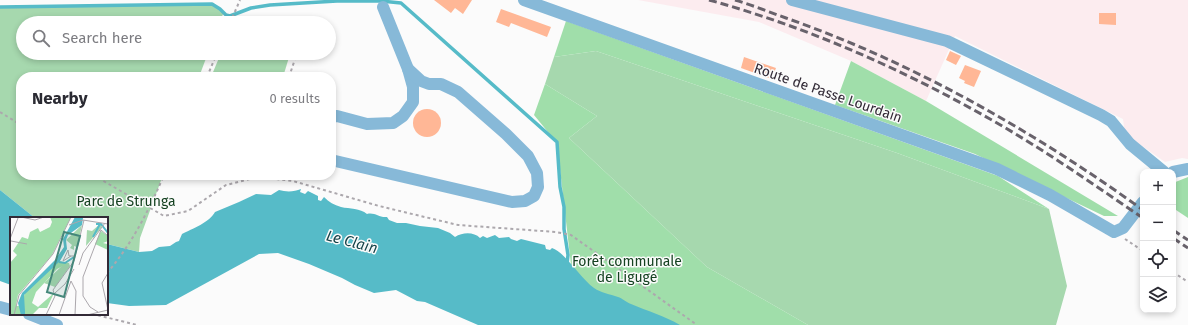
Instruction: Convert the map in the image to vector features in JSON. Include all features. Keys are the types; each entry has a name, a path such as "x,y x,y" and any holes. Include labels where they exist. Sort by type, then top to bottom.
{"street":[{"name":"Route de Passe Lourdain","path":"524,0 997,170 1050,195 1114,232"},
{"path":"792,0 947,42 1111,121 1130,144 1160,169"},
{"path":"336,116 367,124 393,123 404,116 413,102 413,87 408,68 383,7"},
{"path":"336,161 512,202 525,201 534,196 538,187 537,173 528,156 506,134 458,92 441,84 429,84 421,81 408,68"},
{"path":"1176,171 1188,169"},
{"path":"1114,232 1123,228 1141,205"},
{"path":"0,307 10,310"},
{"path":"32,315 57,325"}],"path":[{"path":"233,16 240,0"},
{"path":"209,72 214,60"},
{"path":"291,72 295,60"},
{"path":"0,112 16,122"},
{"path":"103,180 164,216 188,211 226,186 245,180"},
{"path":"108,272 142,222 162,180"},
{"path":"286,180 379,206 458,225 556,232 571,235 697,325"},
{"path":"1114,232 1140,250"},
{"path":"1176,274 1188,282"},
{"path":"101,315 137,325"}],"shaded area":[{"path":"638,0 1188,0 1188,159 1182,158 1165,162 1125,134 1123,119 955,36 926,101 851,61 759,22"}],"green space":[{"name":"Parc de Strunga","path":"212,4 224,12 222,16 16,16 16,60 205,60 201,72 16,72 16,180 161,180 140,238 139,252 108,244 108,217 34,217 0,190 0,7"},
{"path":"566,21 998,176 1049,209 897,153 596,51 554,57"},
{"path":"596,51 897,153 1049,209 1067,286 1056,325 808,325 707,267 569,138 597,116 545,84 554,57"},
{"path":"218,60 288,60 285,72 213,72"},
{"path":"851,61 926,101 1118,216 1104,216 975,154 835,105"},
{"name":"Forêt communale de Ligugé","path":"545,84 597,116 569,138 707,267 808,325 612,325 573,302 571,265 557,143 534,115"},
{"path":"1188,177 1188,218 1176,210 1176,182"}],"water":[{"name":"Le Clain","path":"301,189 300,192 305,194 308,191 318,196 318,200 321,201 324,197 341,207 358,210 367,214 387,217 389,220 397,223 438,228 455,237 458,235 472,234 480,238 483,236 487,238 495,235 499,238 509,237 517,241 521,239 545,245 546,249 550,250 552,248 557,250 589,284 597,290 620,298 680,325 478,325 425,302 417,301 396,290 374,293 309,264 278,253 259,254 166,305 129,306 108,303 108,244 139,252 152,251 159,247 170,246 179,241 182,234 205,222 213,216 215,212 256,194 271,195 279,190 296,191"},
{"path":"0,190 34,217 10,217 10,285 0,281"}],"building":[{"path":"434,0 472,0 463,14 455,8 451,13"},
{"path":"501,9 551,27 547,37 511,23 509,27 496,22"},
{"path":"1099,13 1116,13 1116,25 1099,24"},
{"path":"950,51 961,56 956,65 946,60"},
{"path":"744,57 776,68 772,79 741,68"},
{"path":"965,65 981,71 974,87 964,83 965,81 959,78"},
{"path":"427,109 437,113 441,123 437,133 427,137 417,133 413,123 417,113"}],"waterway":[{"path":"0,7 212,4 226,15 230,16 251,8 270,5 337,1 381,1 401,3 557,142 560,187 564,207 564,229 568,255 567,264"}],"railway":[{"path":"709,0 818,36 888,66 923,83 1029,142 1140,216"},
{"path":"735,0 834,36 880,56 971,101 1059,153 1140,208"},
{"path":"1176,232 1188,240"},
{"path":"1176,240 1188,248"}]}
